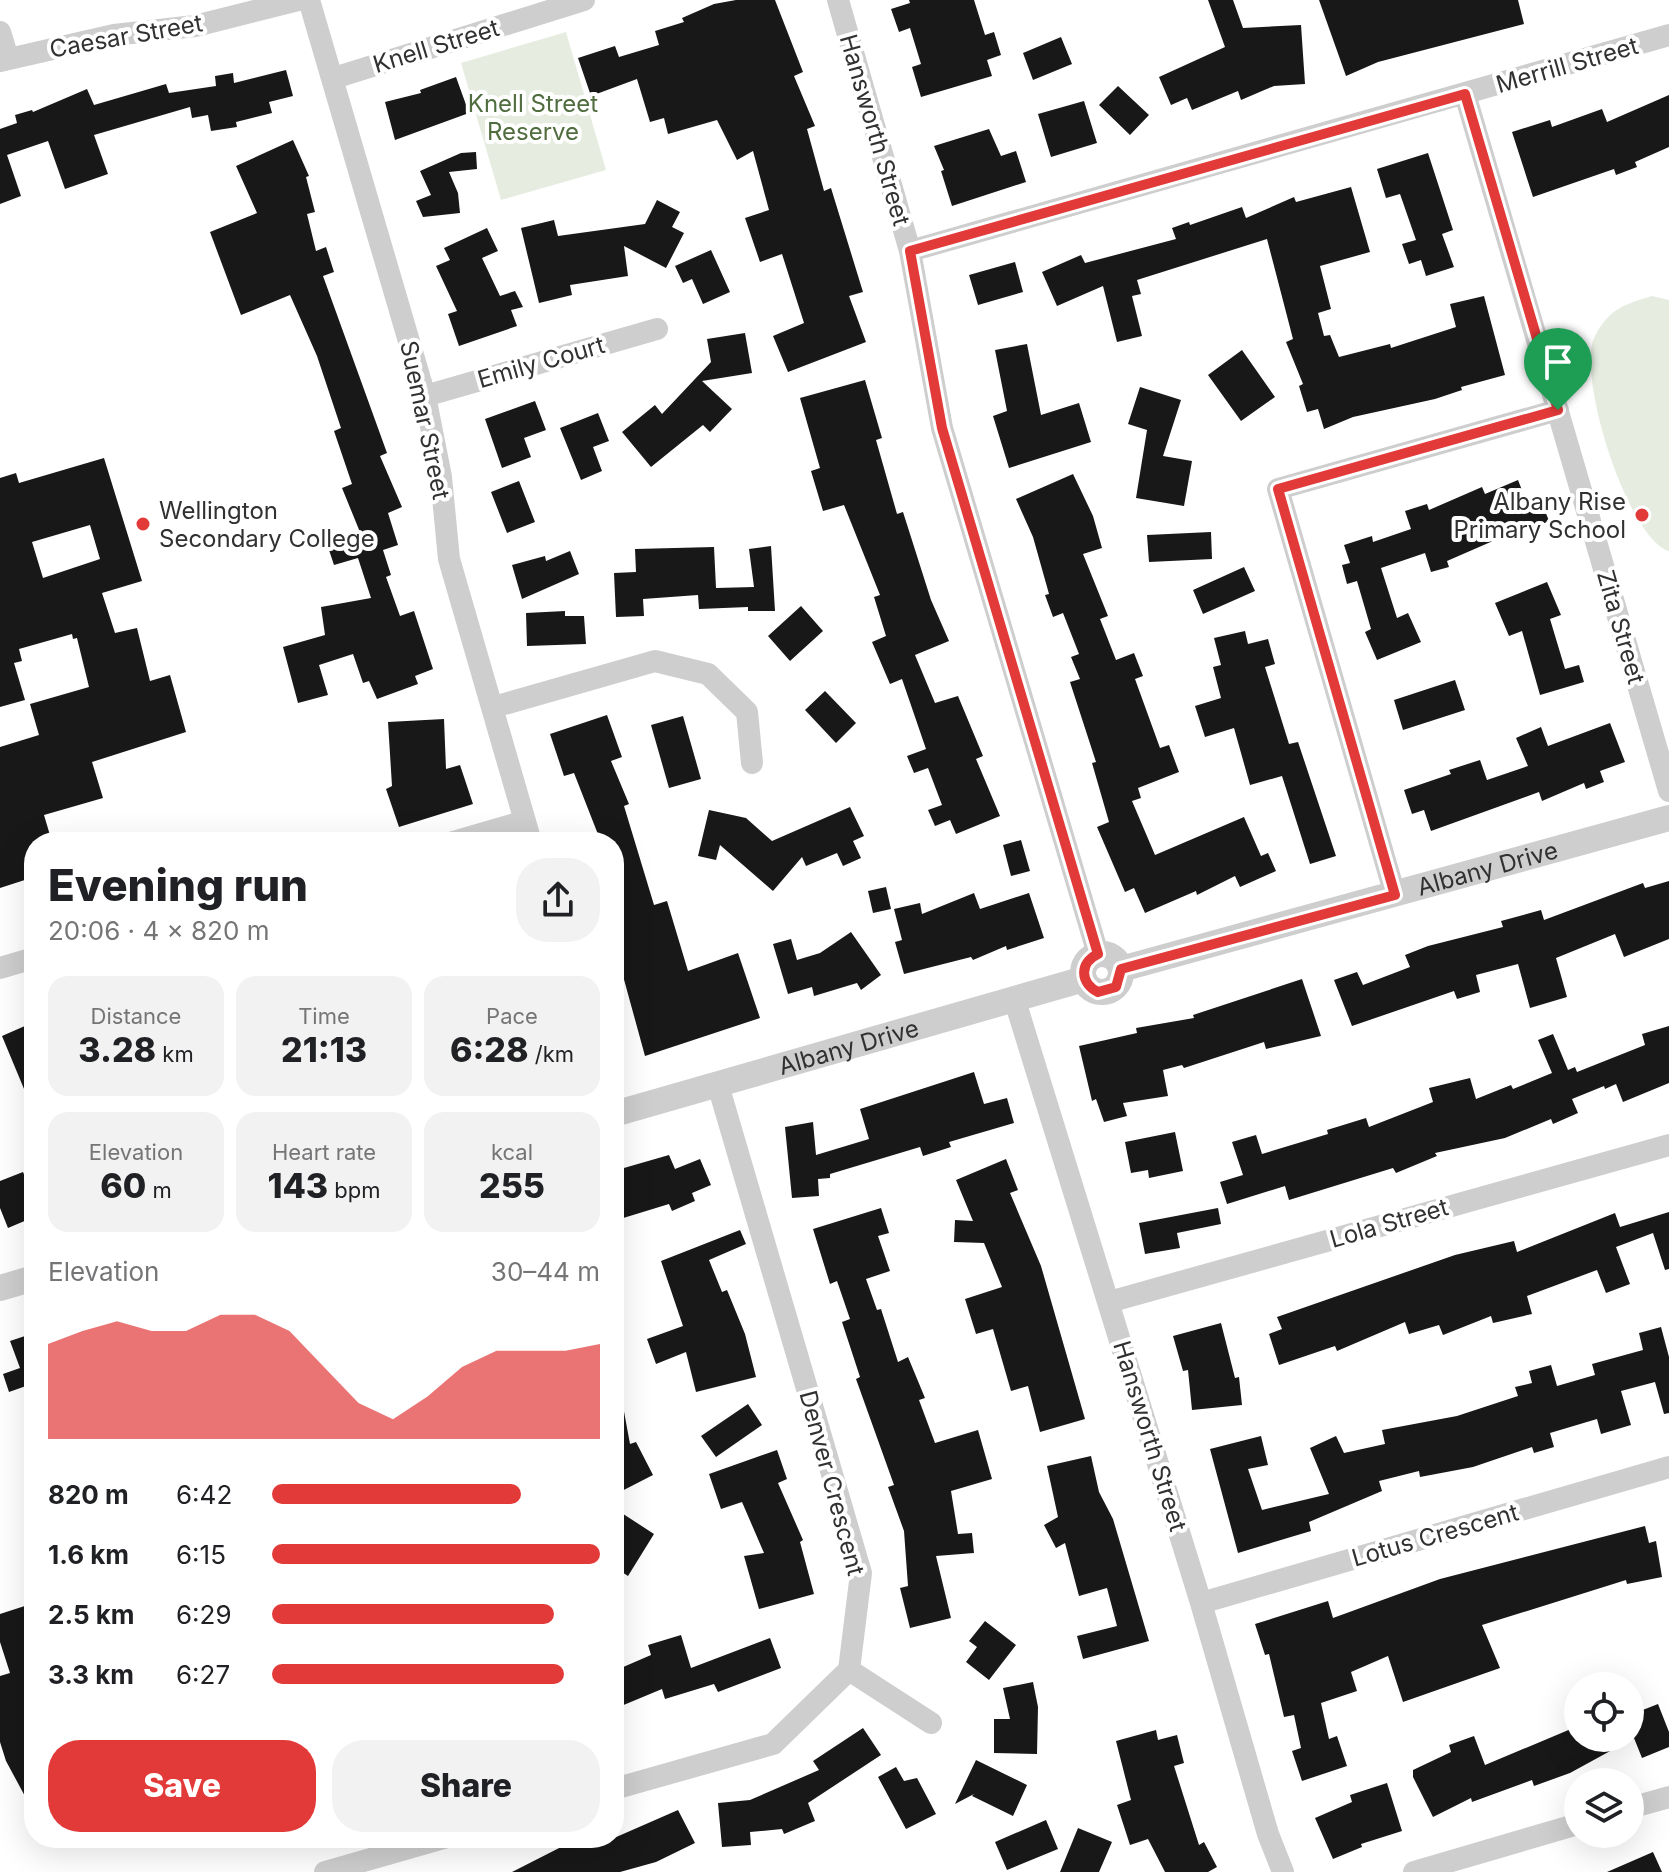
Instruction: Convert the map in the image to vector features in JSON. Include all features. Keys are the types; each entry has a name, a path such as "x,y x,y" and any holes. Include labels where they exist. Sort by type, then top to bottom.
{"street":[{"name":"Caesar Street","path":"4,60 114,35 195,26 298,0"},
{"name":"Suemar Street","path":"309,0 425,396 441,477 449,559 528,832"},
{"name":"Knell Street","path":"334,78 584,0"},
{"name":"Hansworth Street","path":"838,0 910,251 942,428 1098,954"},
{"path":"0,32 4,60"},
{"name":"Merrill Street","path":"910,251 1669,35"},
{"name":"Zita Street","path":"1465,94 1669,791"},
{"name":"Emily Court","path":"425,396 657,329"},
{"path":"1395,895 1278,489 1558,410"},
{"path":"494,707 655,661 708,674 747,712 752,763"},
{"name":"Albany Drive","path":"1121,969 1669,818"},
{"path":"1098,954 1115,959 1121,969 1116,987 1104,992 1092,989 1084,979 1084,967 1098,954"},
{"path":"0,968 24,961"},
{"name":"Albany Drive","path":"624,1111 1084,979"},
{"name":"Hansworth Street","path":"1015,1001 1201,1603 1268,1834 1283,1872"},
{"name":"Denver Crescent","path":"718,1085 861,1573 849,1670"},
{"name":"Lola Street","path":"1109,1302 1669,1145"},
{"path":"0,1288 24,1281"},
{"name":"Lotus Crescent","path":"1201,1603 1669,1467"},
{"path":"624,1786 773,1744 849,1670 931,1723"},
{"path":"1644,1804 1669,1797"},
{"path":"1414,1872 1564,1828"},
{"path":"325,1872 409,1848"}],"green space":[{"name":"Knell Street Reserve","path":"566,32 606,170 501,200 461,63"},
{"path":"1652,296 1669,300 1669,551 1653,540 1637,518 1622,488 1609,453 1592,384 1591,355 1600,327 1619,309"}],"building":[{"path":"736,0 775,0 803,72 794,76 815,126 807,129 824,191 831,188 863,292 849,296 866,342 788,372 773,336 804,323 782,254 760,262 745,218 769,210 753,151 737,160 717,120 668,134 664,118 650,122 637,79 591,96 578,58 615,46 619,57 659,45 655,31 684,22 682,18 714,4"},
{"path":"909,0 974,0 985,35 994,32 1001,55 987,60 992,76 921,97 912,67 921,64 910,28 899,32 891,9 910,3"},
{"path":"1208,0 1233,0 1243,28 1301,25 1305,84 1274,86 1241,100 1238,91 1192,110 1187,98 1171,105 1159,77 1225,47"},
{"path":"1319,0 1518,0 1524,24 1378,62 1346,76"},
{"path":"1061,37 1072,64 1033,80 1023,53"},
{"path":"286,70 293,96 269,102 272,113 236,122 237,127 211,131 208,115 192,118 190,107 94,135 108,174 65,189 48,141 7,155 21,196 0,204 0,129 17,123 15,115 33,112 87,89 94,105 166,84 169,93 216,86 215,76 233,73 234,83"},
{"path":"456,77 469,113 395,140 385,102 421,93 420,90"},
{"path":"1118,86 1149,115 1130,135 1099,105"},
{"path":"1669,95 1669,147 1635,162 1637,167 1616,175 1614,169 1533,197 1512,132 1550,120 1552,127 1602,109 1607,122"},
{"path":"1084,101 1097,143 1051,157 1038,114"},
{"path":"989,129 1001,156 1016,151 1026,182 952,206 941,171 944,170 934,146"},
{"path":"293,140 309,176 306,177 315,212 307,214 316,251 326,247 334,272 323,276 387,453 380,456 402,507 388,513 398,545 383,550 391,575 386,577 400,616 414,611 433,669 415,676 418,684 377,699 369,681 363,683 353,654 319,665 328,695 298,703 283,647 325,635 321,607 371,598 358,558 334,565 328,547 362,537 342,488 352,484 334,431 341,428 317,356 290,295 241,315 210,232 257,213 236,166"},
{"path":"476,152 477,169 449,172 458,193 460,213 423,217 416,201 431,195 420,171 461,153"},
{"path":"1428,153 1453,230 1442,234 1454,267 1426,276 1421,260 1409,264 1402,244 1416,240 1400,194 1386,198 1377,169"},
{"path":"1351,187 1370,252 1320,266 1331,309 1318,313 1324,336 1330,335 1339,357 1390,344 1391,348 1456,327 1450,304 1484,296 1505,375 1461,387 1462,390 1435,399 1353,417 1324,429 1318,409 1307,412 1299,386 1303,384 1286,342 1293,339 1267,239 1137,280 1141,294 1132,296 1142,336 1117,342 1103,286 1057,306 1042,272 1081,255 1085,263 1176,239 1172,228 1242,207 1246,218 1294,197 1296,202"},
{"path":"657,200 680,212 672,227 684,233 666,268 624,246 628,276 570,285 572,295 539,303 521,228 554,220 558,236 645,224"},
{"path":"487,228 498,251 482,258 500,296 515,291 523,307 511,310 517,326 459,346 448,314 457,311 436,266 450,260 444,248"},
{"path":"711,250 730,292 703,304 692,279 683,283 675,266"},
{"path":"1015,262 1023,292 978,305 969,275"},
{"path":"745,333 752,373 702,381 732,409 710,432 703,425 651,467 622,432 655,405 662,414 711,362 707,339"},
{"path":"1027,344 1041,415 1079,403 1091,442 1009,468 993,416 1007,411 995,350"},
{"path":"1242,350 1275,397 1241,421 1208,375"},
{"path":"865,380 882,438 876,440 897,514 903,512 931,600 949,641 915,655 935,703 958,696 983,756 976,759 1000,816 956,834 950,820 935,826 928,810 942,805 928,768 914,773 907,756 926,749 902,679 890,684 872,642 886,636 874,597 880,595 844,505 823,511 811,471 820,468 800,398"},
{"path":"1140,387 1181,400 1163,456 1192,461 1184,506 1136,498 1147,430 1128,424"},
{"path":"535,401 546,430 524,438 531,457 502,468 485,419"},
{"path":"598,413 609,441 593,447 602,471 581,480 560,428"},
{"path":"104,458 142,581 102,593 115,633 137,628 150,681 170,675 186,732 92,762 103,798 44,815 49,832 24,832 24,880 0,888 0,747 39,735 30,704 89,687 77,638 73,639 72,634 19,649 22,661 14,663 25,700 0,707 0,478 16,473 19,483","holes":["90,525 100,559 43,578 32,542"]},
{"path":"1073,474 1093,516 1102,548 1083,554 1108,616 1100,619 1116,660 1134,653 1143,676 1135,679 1160,748 1169,745 1179,772 1138,788 1141,798 1132,801 1155,855 1244,817 1261,856 1268,853 1276,871 1240,887 1235,876 1197,895 1196,891 1145,913 1134,888 1125,892 1097,827 1109,822 1092,763 1096,762 1070,682 1080,679 1071,657 1079,654 1063,613 1053,617 1045,595 1049,594 1033,537 1016,499"},
{"path":"1518,480 1525,498 1538,493 1549,521 1511,538 1509,534 1447,561 1449,567 1431,572 1425,553 1381,568 1397,618 1408,613 1421,642 1377,660 1365,632 1371,629 1357,581 1347,584 1342,565 1350,563 1344,545 1372,536 1373,542 1411,529 1405,511 1427,504 1429,510 1482,487 1485,494"},
{"path":"519,481 535,522 507,533 491,492"},
{"path":"1211,532 1212,559 1149,562 1147,535"},
{"path":"771,546 775,611 748,611 748,607 699,609 698,595 643,599 644,616 616,617 614,573 636,572 635,549 714,547 716,588 754,587 749,549"},
{"path":"570,551 579,574 522,599 512,565 545,556 546,561"},
{"path":"1244,567 1255,591 1203,614 1193,590"},
{"path":"1547,582 1561,615 1550,619 1565,669 1579,665 1584,682 1540,695 1522,631 1509,636 1495,603"},
{"path":"801,606 823,631 790,661 768,636"},
{"path":"565,611 565,616 584,616 586,644 527,646 526,613"},
{"path":"1245,631 1248,644 1268,639 1275,664 1265,667 1289,744 1298,742 1336,856 1310,864 1282,776 1250,785 1234,728 1205,737 1195,706 1221,698 1213,667 1221,665 1214,638"},
{"path":"1455,680 1465,710 1403,730 1394,700"},
{"path":"825,691 856,723 836,743 805,710"},
{"path":"607,715 622,757 611,761 629,804 624,806 654,905 667,901 688,971 738,953 760,1018 645,1056 624,979 624,832 597,832 574,773 564,776 550,734"},
{"path":"683,716 701,779 669,788 651,725"},
{"path":"444,719 446,769 460,765 473,804 399,827 386,789 392,786 388,722"},
{"path":"1610,723 1625,762 1600,771 1604,782 1586,789 1584,783 1542,801 1539,792 1431,831 1424,810 1412,814 1404,790 1451,774 1449,770 1480,760 1487,780 1528,766 1516,738 1541,727 1548,746"},
{"path":"850,807 864,836 853,841 861,858 843,866 837,853 806,866 802,857 773,891 720,845 716,860 698,856 709,810 746,818 772,841"},
{"path":"1021,840 1030,871 1011,876 1003,845"},
{"path":"1669,881 1669,939 1624,957 1615,934 1556,958 1567,997 1530,1008 1518,964 1476,975 1480,992 1457,999 1454,991 1352,1026 1334,980 1357,972 1363,985 1410,967 1405,955 1503,927 1501,921 1541,910 1544,920 1643,883 1645,888"},
{"path":"886,887 891,909 873,913 868,891"},
{"path":"974,893 980,909 1029,893 1044,938 1007,950 1006,946 973,960 971,957 904,974 895,942 902,940 894,909 920,903 922,914"},
{"path":"851,932 881,975 861,990 857,983 814,996 812,987 788,994 773,944 791,939 797,960 820,953"},
{"path":"1302,979 1321,1036 1266,1049 1264,1042 1184,1068 1182,1065 1163,1070 1168,1096 1123,1103 1127,1116 1104,1122 1096,1099 1092,1101 1079,1046 1137,1033 1136,1028 1194,1018 1193,1015"},
{"path":"24,1026 24,1089 2,1036"},
{"path":"1669,1026 1669,1083 1623,1102 1616,1084 1605,1089 1604,1086 1572,1099 1578,1113 1553,1124 1551,1119 1505,1138 1435,1153 1437,1156 1396,1173 1393,1168 1289,1200 1285,1186 1227,1204 1220,1182 1243,1175 1232,1142 1256,1135 1262,1154 1328,1134 1327,1130 1366,1118 1369,1127 1433,1102 1429,1088 1470,1078 1476,1099 1511,1085 1513,1089 1552,1073 1538,1040 1553,1034 1568,1070 1575,1067 1577,1072 1645,1045 1642,1034"},
{"path":"974,1072 984,1104 1007,1098 1014,1123 949,1142 951,1147 923,1156 920,1147 830,1174 830,1178 818,1179 819,1196 792,1198 785,1127 813,1122 816,1155 869,1139 860,1109"},
{"path":"1175,1132 1183,1171 1149,1178 1148,1170 1131,1173 1125,1142"},
{"path":"669,1155 675,1169 700,1159 711,1185 692,1193 695,1201 672,1211 669,1204 624,1218 624,1168"},
{"path":"1006,1159 1018,1190 1010,1193 1041,1266 1085,1419 1040,1432 1028,1386 1011,1391 993,1329 976,1334 965,1299 1002,1287 984,1243 954,1242 955,1220 973,1221 956,1180"},
{"path":"23,1172 24,1174 24,1221 8,1228 0,1208 0,1181"},
{"path":"881,1208 889,1233 878,1236 890,1271 866,1279 877,1310 881,1309 898,1362 908,1357 925,1398 919,1400 935,1443 978,1430 992,1479 951,1491 958,1534 972,1533 974,1553 936,1556 951,1618 910,1628 900,1588 908,1586 904,1531 888,1487 894,1485 856,1379 860,1377 842,1322 850,1319 837,1281 830,1284 813,1229"},
{"path":"1218,1208 1221,1224 1177,1233 1180,1248 1145,1254 1139,1223"},
{"path":"1669,1212 1669,1269 1665,1270 1653,1233 1616,1247 1630,1284 1606,1293 1597,1270 1527,1296 1532,1314 1493,1323 1491,1316 1443,1335 1439,1325 1409,1334 1405,1322 1337,1351 1335,1346 1279,1365 1269,1334 1282,1329 1277,1317 1455,1255 1514,1241 1517,1252 1615,1213 1620,1227"},
{"path":"740,1230 746,1244 709,1260 722,1292 727,1290 745,1334 756,1377 696,1392 686,1352 656,1364 647,1339 683,1326 661,1261"},
{"path":"1221,1323 1235,1378 1239,1377 1242,1405 1192,1410 1188,1370 1183,1371 1173,1336"},
{"path":"1661,1327 1669,1357 1669,1413 1664,1414 1655,1382 1621,1391 1631,1425 1601,1434 1597,1419 1550,1433 1554,1447 1534,1453 1532,1447 1473,1467 1420,1477 1419,1471 1379,1481 1382,1491 1309,1522 1311,1531 1238,1553 1210,1449 1261,1436 1268,1465 1248,1469 1262,1510 1329,1494 1310,1448 1336,1436 1344,1453 1385,1444 1382,1430 1457,1416 1518,1396 1515,1387 1532,1383 1529,1371 1551,1365 1557,1386 1595,1375 1592,1364 1643,1350 1639,1333"},
{"path":"24,1336 24,1387 9,1392 3,1374 20,1368 10,1341"},
{"path":"748,1404 762,1425 716,1457 701,1436"},
{"path":"624,1411 630,1444 636,1442 653,1475 624,1490"},
{"path":"777,1450 787,1479 778,1483 803,1540 800,1542 814,1594 759,1609 744,1556 764,1553 742,1502 721,1509 709,1474"},
{"path":"1091,1456 1099,1492 1113,1519 1149,1641 1083,1659 1077,1636 1117,1626 1107,1588 1079,1596 1065,1543 1056,1548 1044,1525 1058,1517 1047,1466"},
{"path":"624,1514 654,1534 628,1576 624,1573"},
{"path":"1645,1526 1649,1543 1656,1541 1662,1577 1627,1584 1626,1580 1482,1625 1500,1668 1403,1702 1388,1656 1351,1672 1357,1691 1321,1703 1329,1739 1337,1736 1347,1766 1302,1781 1292,1751 1301,1748 1294,1715 1284,1717 1269,1654 1265,1655 1255,1624 1328,1601 1333,1618 1440,1579"},
{"path":"24,1606 24,1794 6,1761 0,1742 0,1676 10,1673 0,1642 0,1614"},
{"path":"985,1621 1016,1645 989,1680 966,1662 977,1647 969,1641"},
{"path":"681,1635 691,1668 770,1638 781,1668 718,1692 714,1684 665,1699 662,1689 624,1705 624,1667 651,1655 648,1645"},
{"path":"1033,1682 1038,1707 1037,1754 994,1753 994,1719 1010,1719 1003,1688"},
{"path":"1658,1704 1669,1732 1669,1747 1642,1758 1640,1752 1644,1752 1644,1710"},
{"path":"863,1728 881,1755 808,1803 815,1821 784,1834 782,1829 750,1832 751,1845 722,1847 718,1803 750,1800 819,1770 813,1761"},
{"path":"1156,1730 1158,1740 1177,1735 1184,1763 1174,1766 1199,1845 1204,1842 1217,1867 1208,1872 1165,1872 1148,1839 1130,1845 1117,1805 1131,1800 1116,1741"},
{"path":"1564,1732 1564,1752 1608,1752 1579,1768 1564,1768 1564,1775 1534,1786 1532,1780 1472,1802 1471,1798 1433,1817 1413,1777 1413,1770 1451,1752 1449,1745 1474,1736 1485,1765"},
{"path":"976,1760 1027,1785 1013,1816 972,1796 974,1794 955,1804"},
{"path":"896,1767 904,1781 917,1778 936,1814 906,1829 878,1777"},
{"path":"1387,1783 1402,1831 1361,1844 1362,1847 1333,1859 1315,1818 1352,1802 1350,1795"},
{"path":"678,1810 695,1843 656,1862 620,1872 512,1872 559,1848 624,1848 624,1834"},
{"path":"1046,1820 1058,1849 1007,1870 995,1842"},
{"path":"1078,1828 1112,1842 1099,1872 1060,1872"},
{"path":"1653,1852 1662,1872 1607,1872"}],"place":[{"name":"Albany Rise Primary School","path":"1642,515"},
{"name":"Wellington Secondary College","path":"143,524"}],"route":[{"path":"1465,94 1558,410 1278,489 1395,895 1121,969 1122,976 1111,990 1098,992 1087,985 1084,967 1098,954 942,428 910,251 1465,94"}]}
